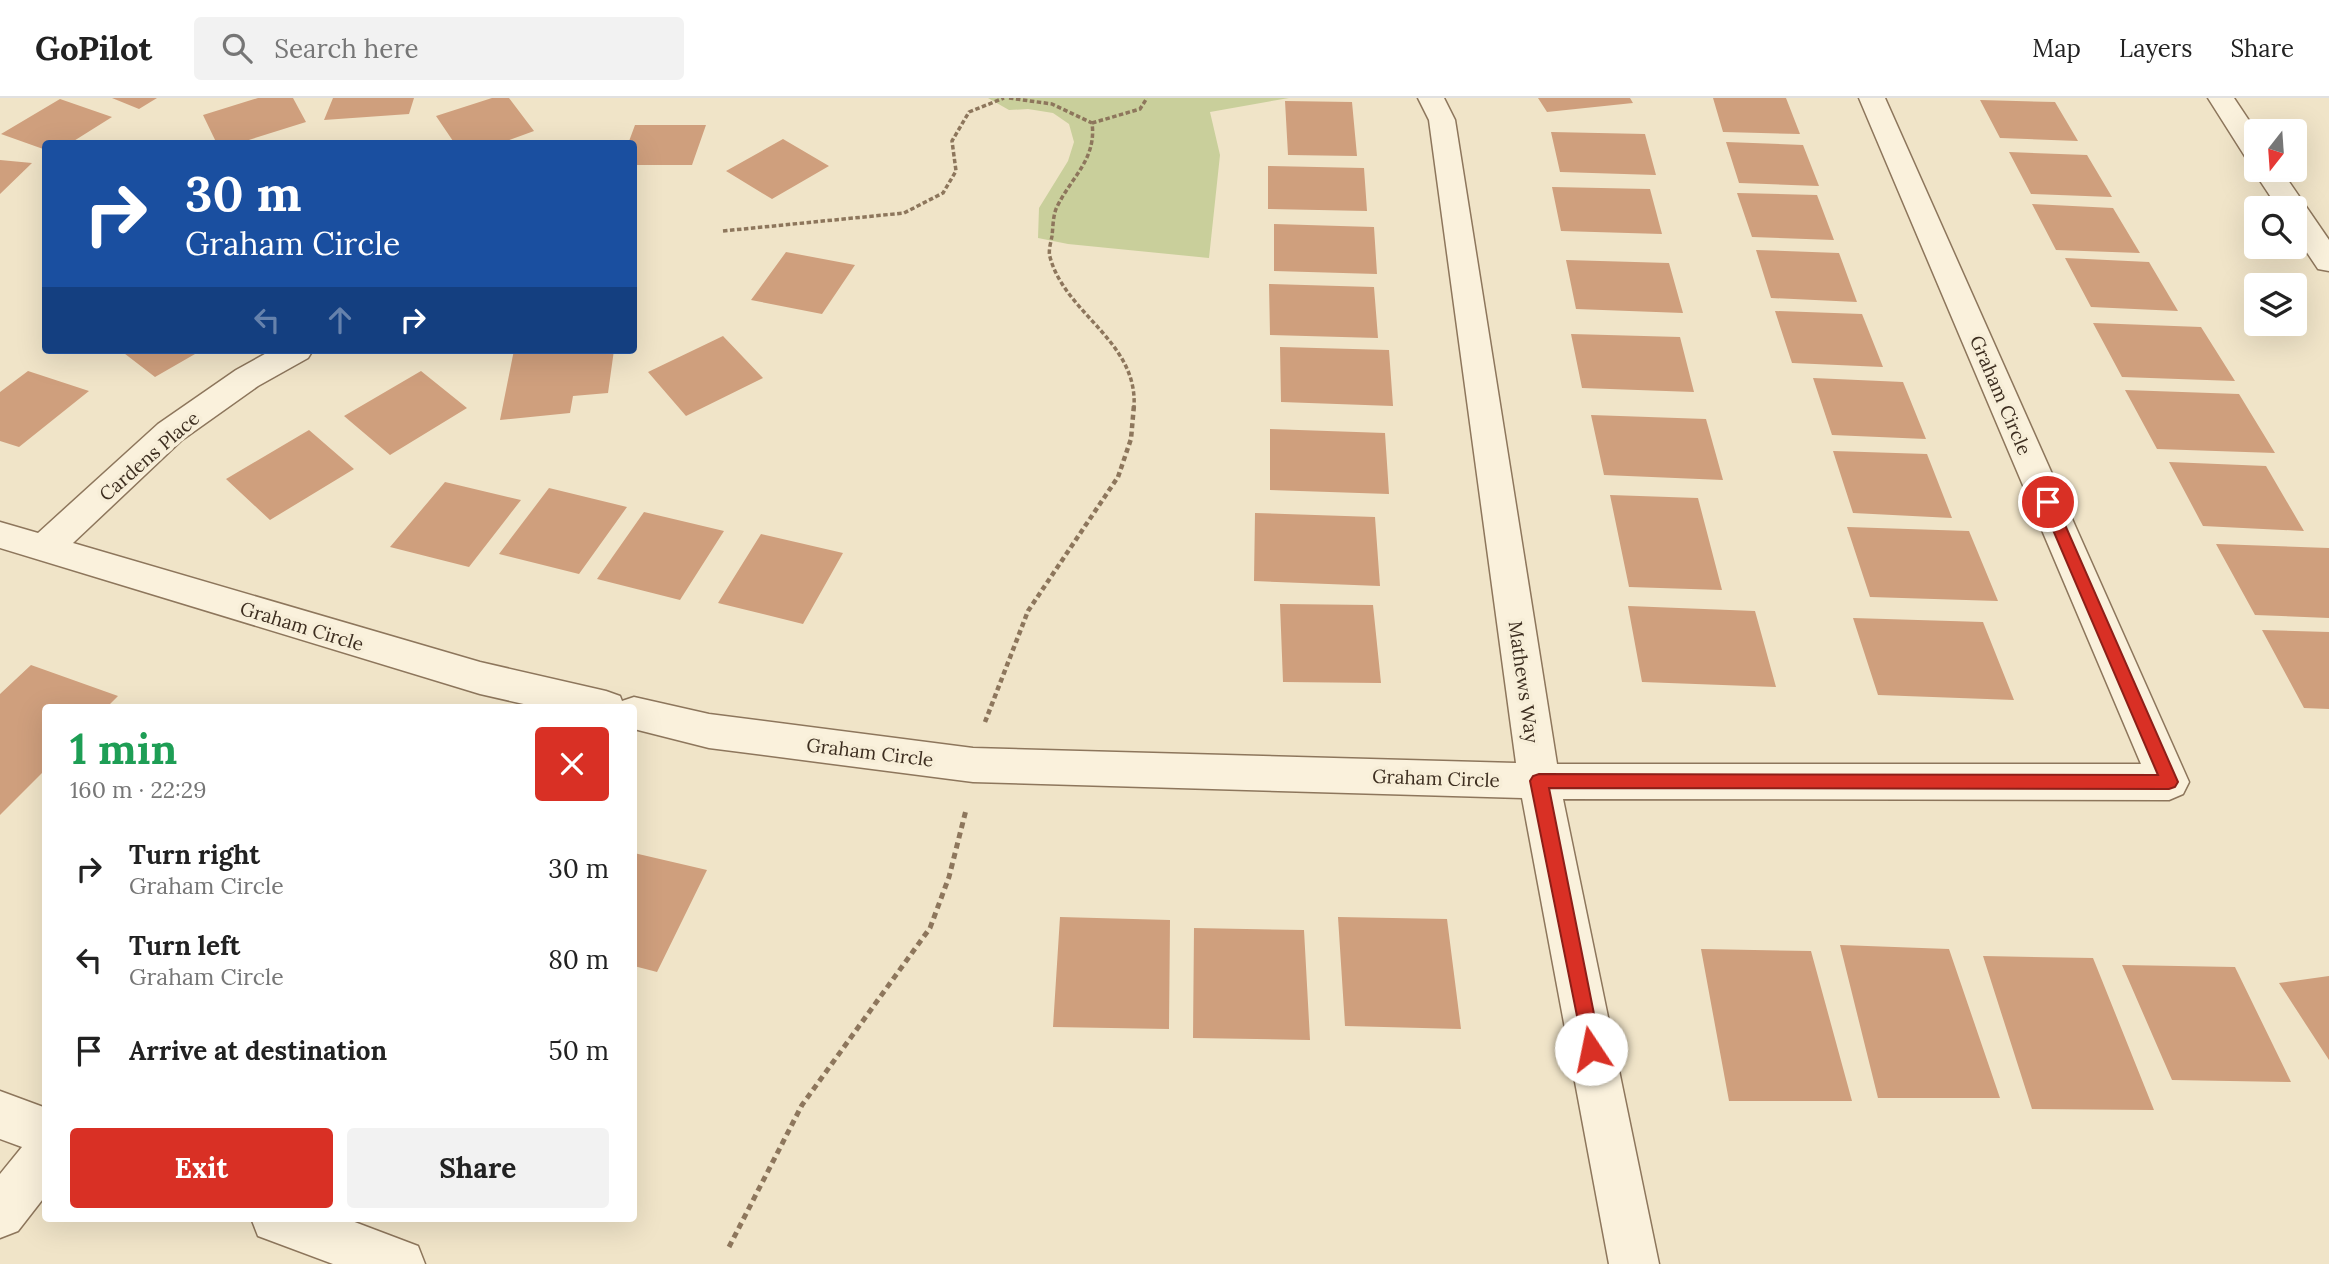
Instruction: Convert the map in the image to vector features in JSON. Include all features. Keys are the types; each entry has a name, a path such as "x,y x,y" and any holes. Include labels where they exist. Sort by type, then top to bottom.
{"street":[{"name":"Mathews Way","path":"1431,98 1442,120 1539,781 1634,1264"},
{"name":"Graham Circle","path":"637,714 709,731 973,765 1539,781 2169,782 1871,98"},
{"path":"2221,98 2244,133"},
{"path":"2307,230 2329,262"},
{"name":"Cardens Place","path":"44,549 170,432 247,378 290,354"},
{"name":"Graham Circle","path":"0,535 480,678 593,704"},
{"path":"0,1115 42,1131"},
{"path":"0,1213 42,1161"},
{"path":"287,1222 400,1264"}],"path":[{"path":"723,231 904,213 943,193 957,171 952,141 969,112 1006,98 1052,103 1072,109 1092,123 1094,137 1087,162 1056,210 1049,255 1070,296 1114,343 1127,372 1134,402 1131,439 1118,477 1028,611 997,686 984,727"},
{"path":"1092,123 1140,109 1147,98"},
{"path":"729,1247 802,1105 930,928 949,877 966,810"}],"green space":[{"path":"988,98 1289,98 1210,112 1220,155 1209,258 1068,244 1038,238 1039,208 1068,161 1074,142 1069,124 1053,113 1028,109 1009,110"}],"building":[{"path":"112,98 157,98 139,109"},
{"path":"258,98 293,98 306,122 249,140 215,140 203,115"},
{"path":"333,98 414,98 409,114 324,120"},
{"path":"492,98 509,98 534,131 509,140 452,140 436,116"},
{"path":"1538,98 1630,98 1633,103 1547,112"},
{"path":"1713,98 1786,98 1800,134 1723,132"},
{"path":"60,99 112,117 75,140 42,140 42,149 1,134"},
{"path":"1980,100 2055,102 2078,141 2000,138"},
{"path":"1285,101 1352,102 1357,156 1288,155"},
{"path":"635,125 706,125 692,165 637,165 637,140 629,140"},
{"path":"1551,132 1645,134 1656,175 1560,172"},
{"path":"783,139 829,166 772,199 726,171"},
{"path":"1726,142 1803,145 1819,186 1739,183"},
{"path":"2009,152 2087,155 2112,197 2031,194"},
{"path":"0,160 32,163 0,194"},
{"path":"1268,166 1364,168 1367,211 1268,209"},
{"path":"1552,187 1650,189 1662,234 1561,231"},
{"path":"1737,193 1817,195 1834,240 1752,237"},
{"path":"2032,204 2113,208 2140,253 2056,250"},
{"path":"1274,224 1374,227 1377,274 1274,271"},
{"path":"1756,250 1839,253 1857,302 1771,298"},
{"path":"786,252 855,265 822,314 751,300"},
{"path":"2065,258 2149,262 2178,311 2091,307"},
{"path":"1566,260 1669,263 1683,313 1576,309"},
{"path":"1269,284 1374,287 1378,338 1270,335"},
{"path":"1775,311 1862,314 1883,367 1792,363"},
{"path":"2093,323 2201,327 2235,381 2122,377"},
{"path":"1571,334 1680,337 1694,392 1582,388"},
{"path":"723,336 763,378 686,416 648,372"},
{"path":"1280,347 1389,350 1393,406 1281,402"},
{"path":"125,354 195,354 155,377"},
{"path":"513,354 613,354 608,393 573,396 570,413 500,420"},
{"path":"28,371 89,391 19,447 0,441 0,392"},
{"path":"421,371 467,408 390,455 344,416"},
{"path":"1813,378 1903,382 1926,439 1832,435"},
{"path":"2125,390 2239,394 2275,453 2157,449"},
{"path":"1591,415 1706,419 1723,480 1604,475"},
{"path":"1270,429 1385,433 1389,494 1270,490"},
{"path":"309,430 354,469 270,520 226,479"},
{"path":"1833,451 1927,454 1952,518 1853,513"},
{"path":"2169,462 2266,466 2304,531 2203,526"},
{"path":"445,482 521,500 469,567 390,547"},
{"path":"549,488 627,507 579,574 499,554"},
{"path":"1610,495 1698,498 1722,590 1629,587"},
{"path":"644,512 724,531 680,600 597,579"},
{"path":"1255,513 1375,517 1380,586 1254,581"},
{"path":"1847,527 1969,531 1998,601 1870,597"},
{"path":"761,534 843,553 803,624 718,603"},
{"path":"2216,544 2329,548 2329,618 2255,615"},
{"path":"1280,604 1373,605 1381,683 1283,682"},
{"path":"1628,606 1755,611 1776,687 1642,682"},
{"path":"1853,618 1983,622 2014,700 1878,695"},
{"path":"2262,630 2329,632 2329,709 2304,708"},
{"path":"31,665 118,696 110,704 42,704 42,773 0,815 0,694"},
{"path":"637,854 707,870 657,972 637,967"},
{"path":"1060,917 1170,920 1169,1029 1053,1027"},
{"path":"1338,917 1447,919 1461,1029 1345,1026"},
{"path":"1194,928 1304,930 1310,1040 1193,1038"},
{"path":"1840,945 1949,949 2000,1098 1878,1098"},
{"path":"1701,949 1811,951 1852,1101 1729,1101"},
{"path":"1983,956 2093,958 2154,1110 2032,1109"},
{"path":"2122,965 2235,967 2291,1082 2172,1080"},
{"path":"2329,976 2329,1060 2279,983"}],"route":[{"path":"1591,1049 1539,781 2169,782 2048,502"}]}
